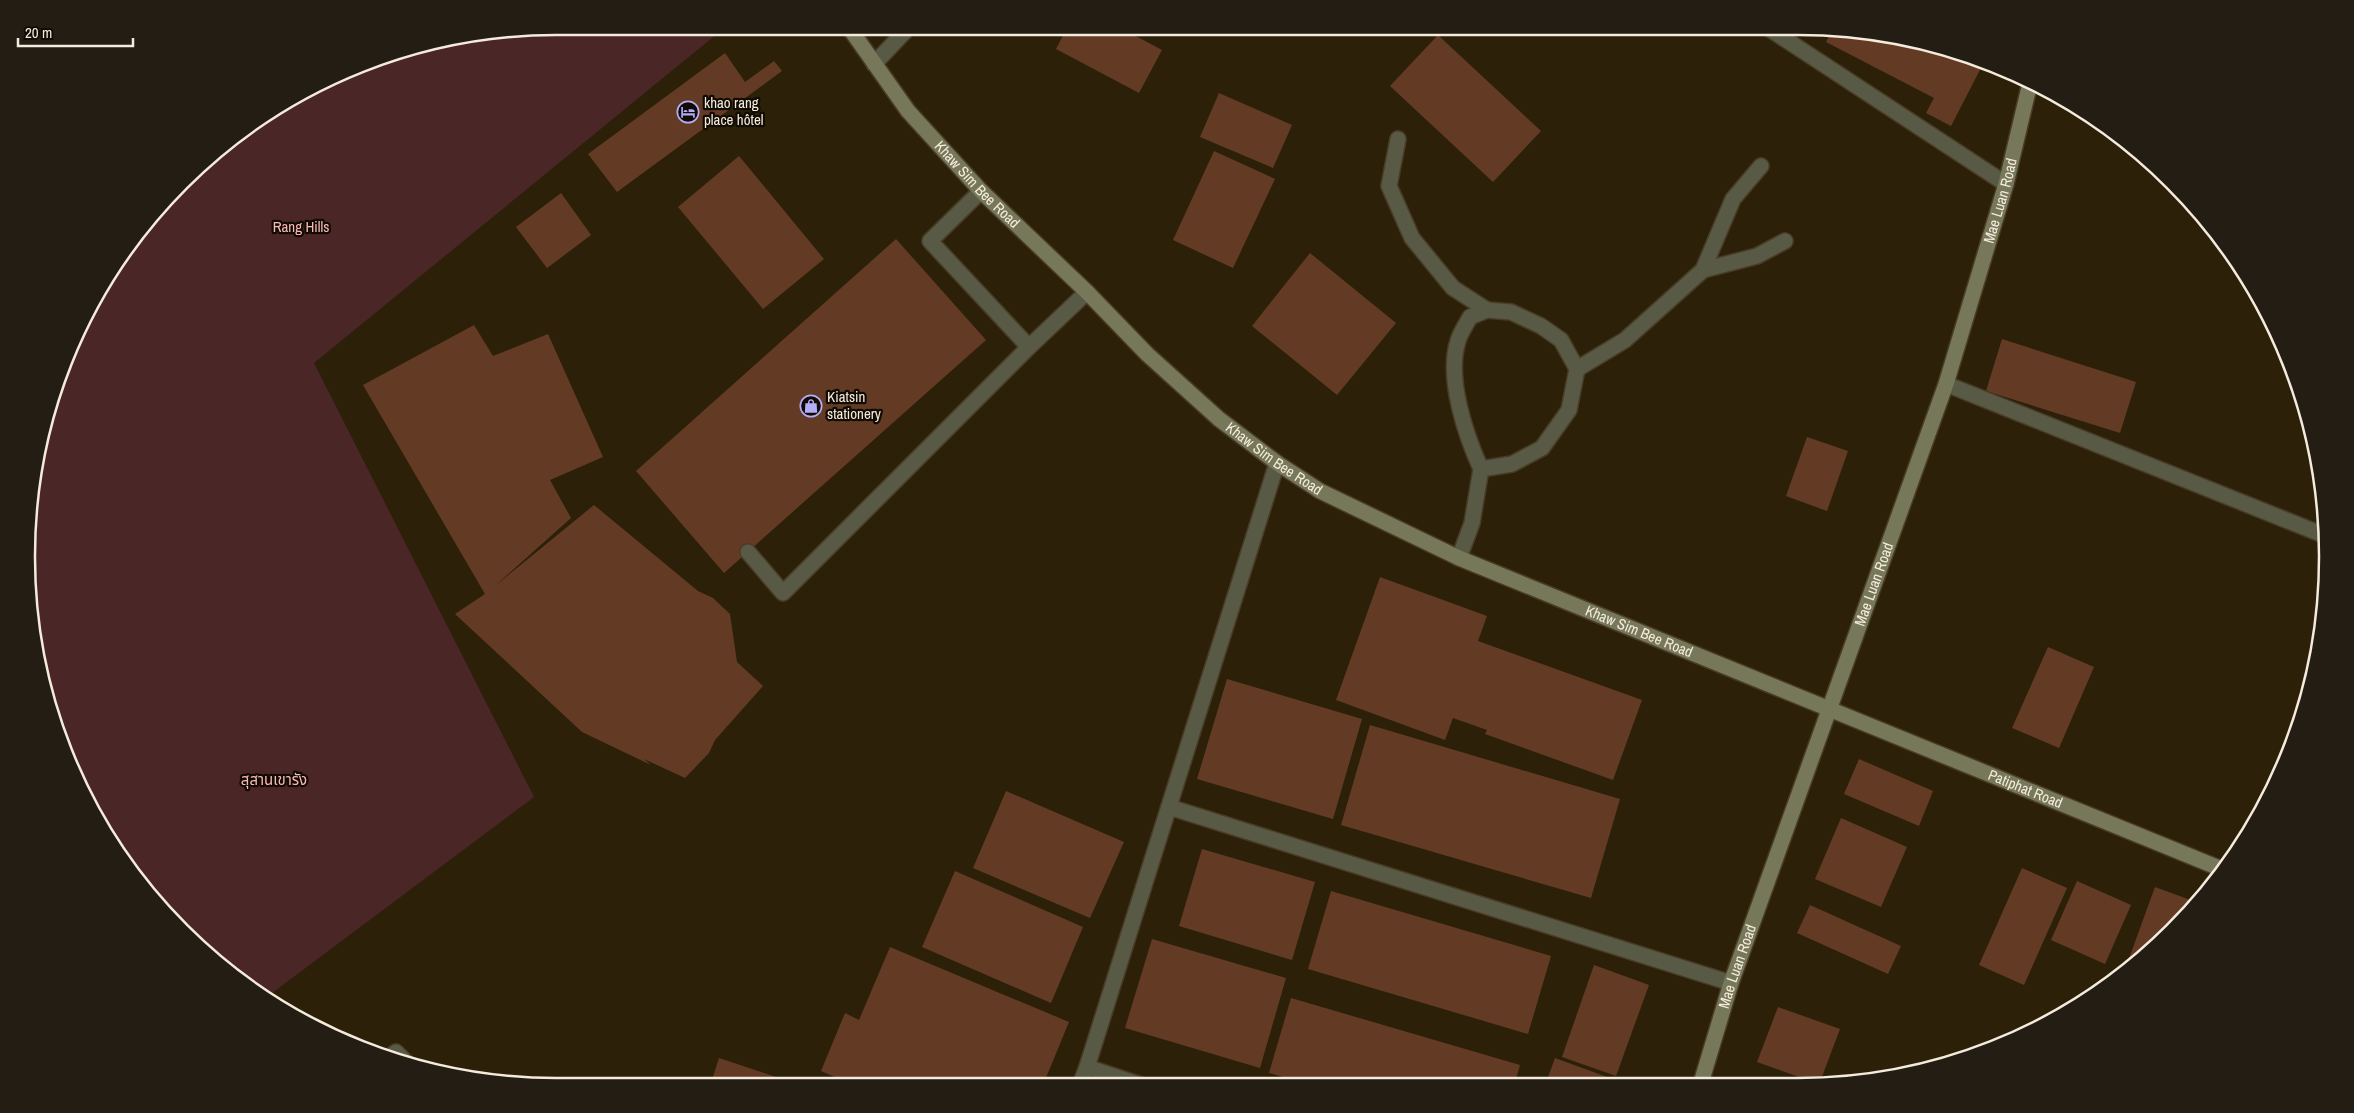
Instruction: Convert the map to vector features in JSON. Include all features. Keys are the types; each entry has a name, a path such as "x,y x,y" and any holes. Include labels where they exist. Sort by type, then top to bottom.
{"street":[{"name":"Khaw Sim Bee Road","path":"854,35 908,111 981,191 1087,292 1147,354 1219,420 1277,463 1336,499 1459,558 1828,709"},
{"path":"874,64 901,35"},
{"path":"1779,35 2006,184"},
{"name":"Mae Luan Road","path":"1702,1078 1731,982 1946,384 2006,184 2028,89"},
{"path":"1398,139 1389,186 1412,238 1453,288 1487,310"},
{"path":"1577,369 1625,340 1703,270 1733,199 1761,166"},
{"path":"981,191 930,241 1029,348"},
{"path":"1703,270 1757,256 1785,241"},
{"path":"748,552 783,593 1087,292"},
{"path":"1459,558 1472,523 1481,469 1468,441 1455,373 1457,342 1470,317 1487,310 1511,312 1541,326 1561,340 1577,369 1568,410 1542,448 1512,464 1481,469"},
{"path":"1946,384 2318,533"},
{"path":"1083,1078 1277,463"},
{"name":"Patiphat Road","path":"1828,709 2216,867"},
{"path":"1169,807 1731,982"},
{"path":"1087,1067 1120,1078"}],"green space":[{"path":"716,35 314,363 534,797 272,993 267,990 213,949 164,900 123,846 105,817 75,756 53,691 39,625 36,591 36,522 39,488 45,455 63,389 75,357 105,296 123,267 164,213 188,188 213,164 267,123 326,89 357,75 389,63 455,45 488,39 522,36"}],"building":[{"path":"1063,35 1134,35 1162,50 1139,93 1056,49"},
{"path":"1438,35 1541,131 1493,182 1390,86"},
{"path":"1829,36 1866,39 1932,53 1980,69 1951,126 1926,113 1934,98 1826,42"},
{"path":"725,53 745,82 774,61 782,71 617,192 588,154"},
{"path":"1219,93 1292,125 1273,168 1200,137"},
{"path":"1214,151 1275,179 1233,268 1173,240"},
{"path":"739,156 824,259 763,309 678,207"},
{"path":"561,193 591,235 547,268 516,227"},
{"name":"Kiatsin stationery","path":"896,239 986,340 724,573 636,471"},
{"path":"1310,253 1396,323 1337,395 1252,326"},
{"path":"474,325 493,356 548,334 603,457 550,480 571,518 495,586 594,505 698,591 713,598 730,614 737,662 763,686 715,740 709,753 685,778 644,759 651,765 582,732 455,614 485,594 363,385"},
{"path":"2002,339 2136,382 2120,433 1986,391"},
{"path":"1807,437 1848,451 1827,511 1786,496"},
{"path":"1380,577 1487,616 1478,641 1642,700 1613,780 1485,734 1487,730 1453,718 1445,740 1336,700"},
{"path":"2048,647 2094,667 2059,748 2012,728"},
{"path":"1227,679 1362,719 1333,819 1197,779"},
{"path":"1370,725 1620,799 1591,898 1341,825"},
{"path":"1859,759 1933,791 1919,826 1844,794"},
{"path":"1006,791 1124,842 1090,918 973,868"},
{"path":"1841,818 1907,847 1881,907 1815,879"},
{"path":"1202,849 1315,882 1292,960 1179,926"},
{"path":"2022,868 2067,888 2024,985 1979,965"},
{"path":"955,871 1083,927 1051,1003 922,947"},
{"path":"2077,881 2131,905 2105,964 2051,940"},
{"path":"2155,887 2190,900 2166,925 2129,959"},
{"path":"1331,891 1551,956 1528,1034 1308,969"},
{"path":"1810,905 1901,946 1888,974 1797,933"},
{"path":"1152,939 1286,978 1260,1068 1125,1028"},
{"path":"890,947 1069,1022 1046,1078 837,1078 821,1071 845,1013 859,1020"},
{"path":"1594,965 1649,985 1616,1076 1562,1057"},
{"path":"1291,998 1520,1065 1516,1078 1286,1078 1269,1073"},
{"path":"1778,1007 1840,1029 1822,1077 1802,1078 1757,1062"},
{"path":"719,1058 776,1077 776,1078 713,1078"},
{"path":"1555,1058 1610,1078 1548,1078"}],"place":[{"name":"khao rang place hôtel","path":"688,112"},
{"name":"Kiatsin stationery","path":"811,406"}],"park label":[{"name":"Rang Hills","path":"301,227"},
{"name":"สุสานเขารัง","path":"274,780"}]}
